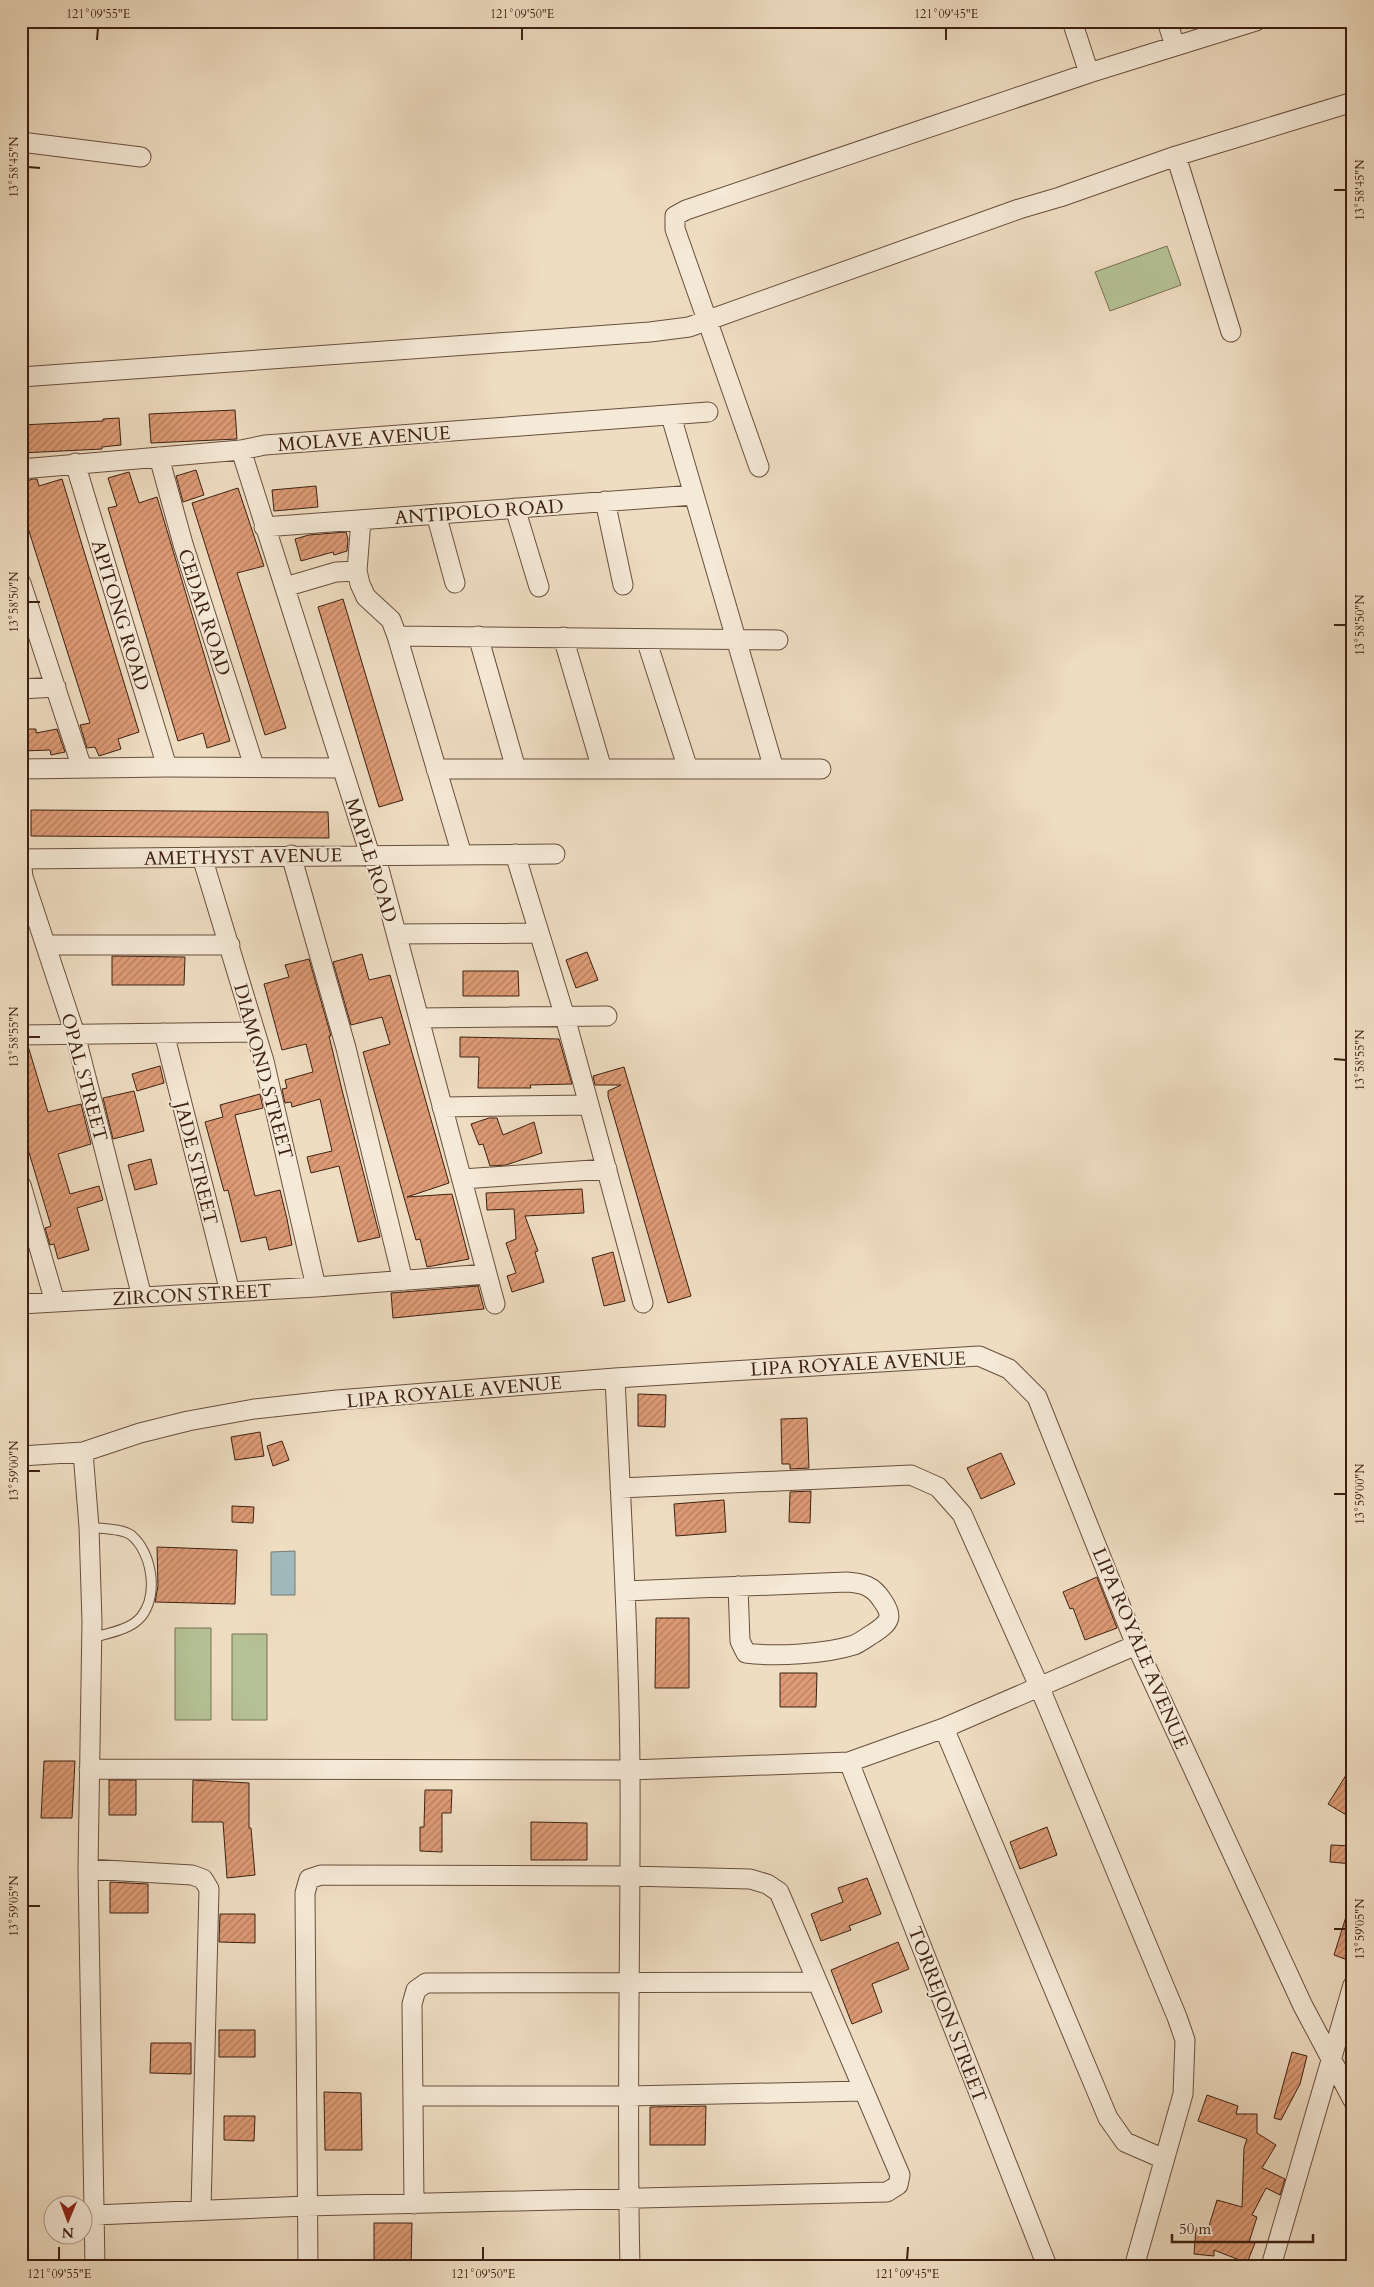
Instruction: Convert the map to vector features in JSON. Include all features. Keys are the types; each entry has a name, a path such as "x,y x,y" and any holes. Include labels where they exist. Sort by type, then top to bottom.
{"street":[{"path":"1072,21 1089,73"},
{"path":"1167,21 1175,46"},
{"path":"758,467 675,229 675,216 686,210 1089,73 1256,21"},
{"path":"21,377 650,332 689,327 1019,209 1060,197 1176,156 1353,102"},
{"path":"21,142 141,157"},
{"path":"1176,156 1231,332"},
{"name":"MOLAVE AVENUE","path":"21,469 241,450 265,446 708,412"},
{"path":"671,416 774,769"},
{"name":"MAPLE ROAD","path":"241,450 370,855 379,869 494,1304"},
{"name":"CEDAR ROAD","path":"159,457 183,544 254,766"},
{"name":"APITONG ROAD","path":"75,463 167,767"},
{"name":"ANTIPOLO ROAD","path":"264,527 694,494"},
{"path":"605,501 623,585"},
{"path":"515,508 539,587"},
{"path":"436,514 455,583"},
{"path":"361,520 357,571 366,597 391,620 462,855"},
{"path":"285,587 336,572 357,571"},
{"path":"21,583 25,606 56,687 82,768"},
{"path":"396,636 778,640"},
{"path":"478,636 516,769"},
{"path":"563,638 602,769"},
{"path":"646,639 688,769"},
{"path":"21,689 56,687"},
{"path":"21,769 254,766 342,768"},
{"path":"436,769 821,769"},
{"path":"515,854 565,1017 643,1302"},
{"name":"AMETHYST AVENUE","path":"21,859 555,854"},
{"path":"291,855 346,1048 403,1280"},
{"name":"DIAMOND STREET","path":"202,857 264,1061 316,1287"},
{"name":"OPAL STREET","path":"21,859 24,877 75,1034 142,1297"},
{"path":"396,934 539,933"},
{"path":"47,945 230,945"},
{"path":"419,1018 607,1016"},
{"path":"21,1035 255,1032"},
{"name":"JADE STREET","path":"164,1033 230,1292"},
{"path":"442,1107 589,1105"},
{"path":"462,1179 607,1169"},
{"path":"21,1185 55,1302"},
{"name":"ZIRCON STREET","path":"21,1304 363,1284 486,1274"},
{"name":"LIPA ROYALE AVENUE","path":"21,1456 82,1452 150,1430 254,1409 347,1400 616,1378 979,1356 1009,1369 1038,1397 1136,1645 1303,2006 1353,2100"},
{"path":"616,1378 630,1770 628,1983 628,2198 630,2266"},
{"path":"82,1452 89,1527 92,1638 88,1869 95,2215 94,2266"},
{"path":"620,1488 911,1475 938,1487 962,1514 1039,1686 1177,2016 1185,2040 1183,2094 1136,2260"},
{"path":"625,1591 738,1586 847,1582 862,1583 876,1590 890,1610 889,1618 886,1625 856,1644 834,1650 762,1655 746,1653 740,1641 738,1586"},
{"path":"89,1769 630,1770 849,1762 944,1728 1136,1645"},
{"path":"944,1728 1108,2118 1125,2142 1164,2159"},
{"name":"TORREJON STREET","path":"849,1762 1047,2266"},
{"path":"88,1869 192,1875 203,1879 209,1889 201,2210"},
{"path":"95,2215 306,2206 887,2192 898,2185 900,2175 779,1892 767,1884 750,1879 629,1876 321,1875 309,1879 305,1893 306,2206 308,2266"},
{"path":"414,2204 412,2004 416,1990 426,1983 817,1982"},
{"path":"1271,2266 1353,1985"},
{"path":"414,2096 628,2096 863,2092"}],"lane":[{"path":"89,1527 129,1534 144,1549 151,1576 150,1599 141,1617 125,1628 92,1638"}],"green space":[{"path":"1167,246 1181,285 1110,311 1095,272"},
{"path":"175,1628 211,1628 211,1720 175,1720"},
{"path":"232,1634 267,1634 267,1720 232,1720"}],"water":[{"path":"295,1551 295,1595 271,1595 271,1552"}],"building":[{"path":"235,410 237,439 151,443 149,414"},
{"path":"119,418 121,445 102,447 102,449 21,453 21,425 103,421 103,419"},
{"path":"196,470 204,495 183,502 176,476"},
{"path":"129,472 139,503 157,497 230,741 207,748 203,733 178,741 108,508 117,506 108,478"},
{"path":"37,479 39,486 62,479 139,732 118,739 121,749 99,756 95,747 87,748 80,725 90,723 21,506 21,483"},
{"path":"316,486 318,507 274,511 272,490"},
{"path":"238,488 264,566 237,573 286,728 265,735 192,503"},
{"path":"346,532 348,539 347,551 334,555 333,552 301,561 295,539 309,535"},
{"path":"343,599 403,800 379,807 318,607"},
{"path":"21,729 36,729 36,733 57,729 65,752 51,755 50,750 21,751"},
{"path":"31,810 328,812 329,838 31,836"},
{"path":"587,952 598,980 576,988 566,960"},
{"path":"362,954 369,980 390,975 449,1183 407,1197 452,1194 469,1259 427,1267 420,1239 416,1240 363,1052 390,1044 382,1017 351,1025 333,962"},
{"path":"112,956 185,957 184,985 112,985"},
{"path":"309,959 331,1036 329,1036 342,1090 380,1237 358,1242 339,1166 311,1173 307,1157 332,1151 320,1099 292,1107 291,1102 285,1103 282,1089 287,1088 285,1080 313,1072 306,1044 282,1050 264,984 289,977 285,965"},
{"path":"463,971 518,971 519,996 463,996"},
{"path":"460,1037 559,1039 572,1084 530,1085 531,1088 478,1088 479,1057 460,1057"},
{"path":"21,1046 28,1046 48,1112 81,1104 91,1144 58,1154 70,1194 99,1186 103,1200 77,1208 89,1250 58,1259 54,1244 50,1245 45,1228 51,1226 21,1126"},
{"path":"160,1066 164,1083 137,1091 132,1074"},
{"path":"624,1067 691,1296 668,1303 608,1096 608,1091 621,1085 595,1085 593,1076"},
{"path":"134,1091 144,1131 113,1139 103,1098"},
{"path":"260,1094 263,1108 235,1115 255,1196 280,1190 292,1245 269,1250 266,1237 241,1242 228,1190 224,1191 205,1122 223,1117 220,1105"},
{"path":"489,1118 497,1118 503,1135 534,1122 542,1153 506,1165 490,1166 483,1144 479,1145 471,1124"},
{"path":"151,1159 157,1184 135,1190 128,1165"},
{"path":"582,1189 584,1213 525,1216 538,1251 535,1252 544,1282 512,1292 507,1276 516,1273 506,1243 516,1239 514,1209 487,1210 486,1193"},
{"path":"21,1234 23,1234 29,1252 21,1254"},
{"path":"613,1252 625,1301 604,1306 592,1258"},
{"path":"478,1286 484,1309 393,1318 391,1293"},
{"path":"638,1394 666,1395 665,1427 638,1426"},
{"path":"807,1418 809,1468 790,1469 790,1464 782,1464 781,1419"},
{"path":"260,1432 264,1456 235,1460 231,1437"},
{"path":"282,1441 289,1460 273,1466 267,1446"},
{"path":"1001,1453 1015,1484 981,1499 967,1468"},
{"path":"811,1491 810,1523 789,1522 790,1492"},
{"path":"724,1500 726,1532 676,1536 674,1504"},
{"path":"232,1506 254,1507 253,1523 232,1522"},
{"path":"157,1547 237,1550 235,1604 155,1602 158,1586"},
{"path":"1097,1577 1117,1628 1085,1640 1073,1608 1070,1609 1063,1592"},
{"path":"656,1618 689,1618 689,1688 655,1688"},
{"path":"780,1673 817,1673 816,1707 780,1707"},
{"path":"44,1761 75,1761 72,1818 41,1818"},
{"path":"1353,1764 1353,1819 1328,1804"},
{"path":"109,1780 136,1780 136,1815 109,1815"},
{"path":"193,1780 249,1783 249,1828 251,1828 255,1875 227,1878 223,1822 192,1822"},
{"path":"425,1790 452,1790 451,1813 442,1813 442,1852 420,1851 420,1827 424,1827"},
{"path":"531,1822 587,1823 587,1860 531,1860"},
{"path":"1047,1827 1057,1855 1020,1869 1010,1842"},
{"path":"1331,1845 1353,1846 1353,1864 1330,1862"},
{"path":"867,1878 881,1914 849,1926 851,1930 821,1941 811,1914 843,1902 838,1888"},
{"path":"110,1882 148,1884 148,1913 110,1913"},
{"path":"1349,1907 1353,1907 1353,1962 1334,1955"},
{"path":"220,1914 255,1914 255,1943 219,1942"},
{"path":"898,1942 909,1969 872,1984 882,2012 852,2024 831,1970"},
{"path":"219,2030 255,2030 255,2057 219,2057"},
{"path":"151,2043 191,2043 191,2074 150,2073"},
{"path":"1292,2052 1307,2056 1300,2084 1281,2120 1274,2118"},
{"path":"324,2092 361,2093 362,2150 325,2150"},
{"path":"1207,2095 1238,2106 1236,2114 1257,2114 1257,2133 1276,2145 1262,2168 1285,2179 1280,2195 1266,2188 1252,2215 1257,2217 1249,2242 1255,2243 1247,2263 1214,2250 1214,2256 1194,2254 1196,2228 1208,2229 1217,2200 1242,2207 1244,2148 1247,2139 1198,2121"},
{"path":"706,2106 705,2145 650,2145 650,2107"},
{"path":"224,2116 255,2116 254,2141 224,2140"},
{"path":"374,2223 412,2223 411,2266 374,2266"}]}
